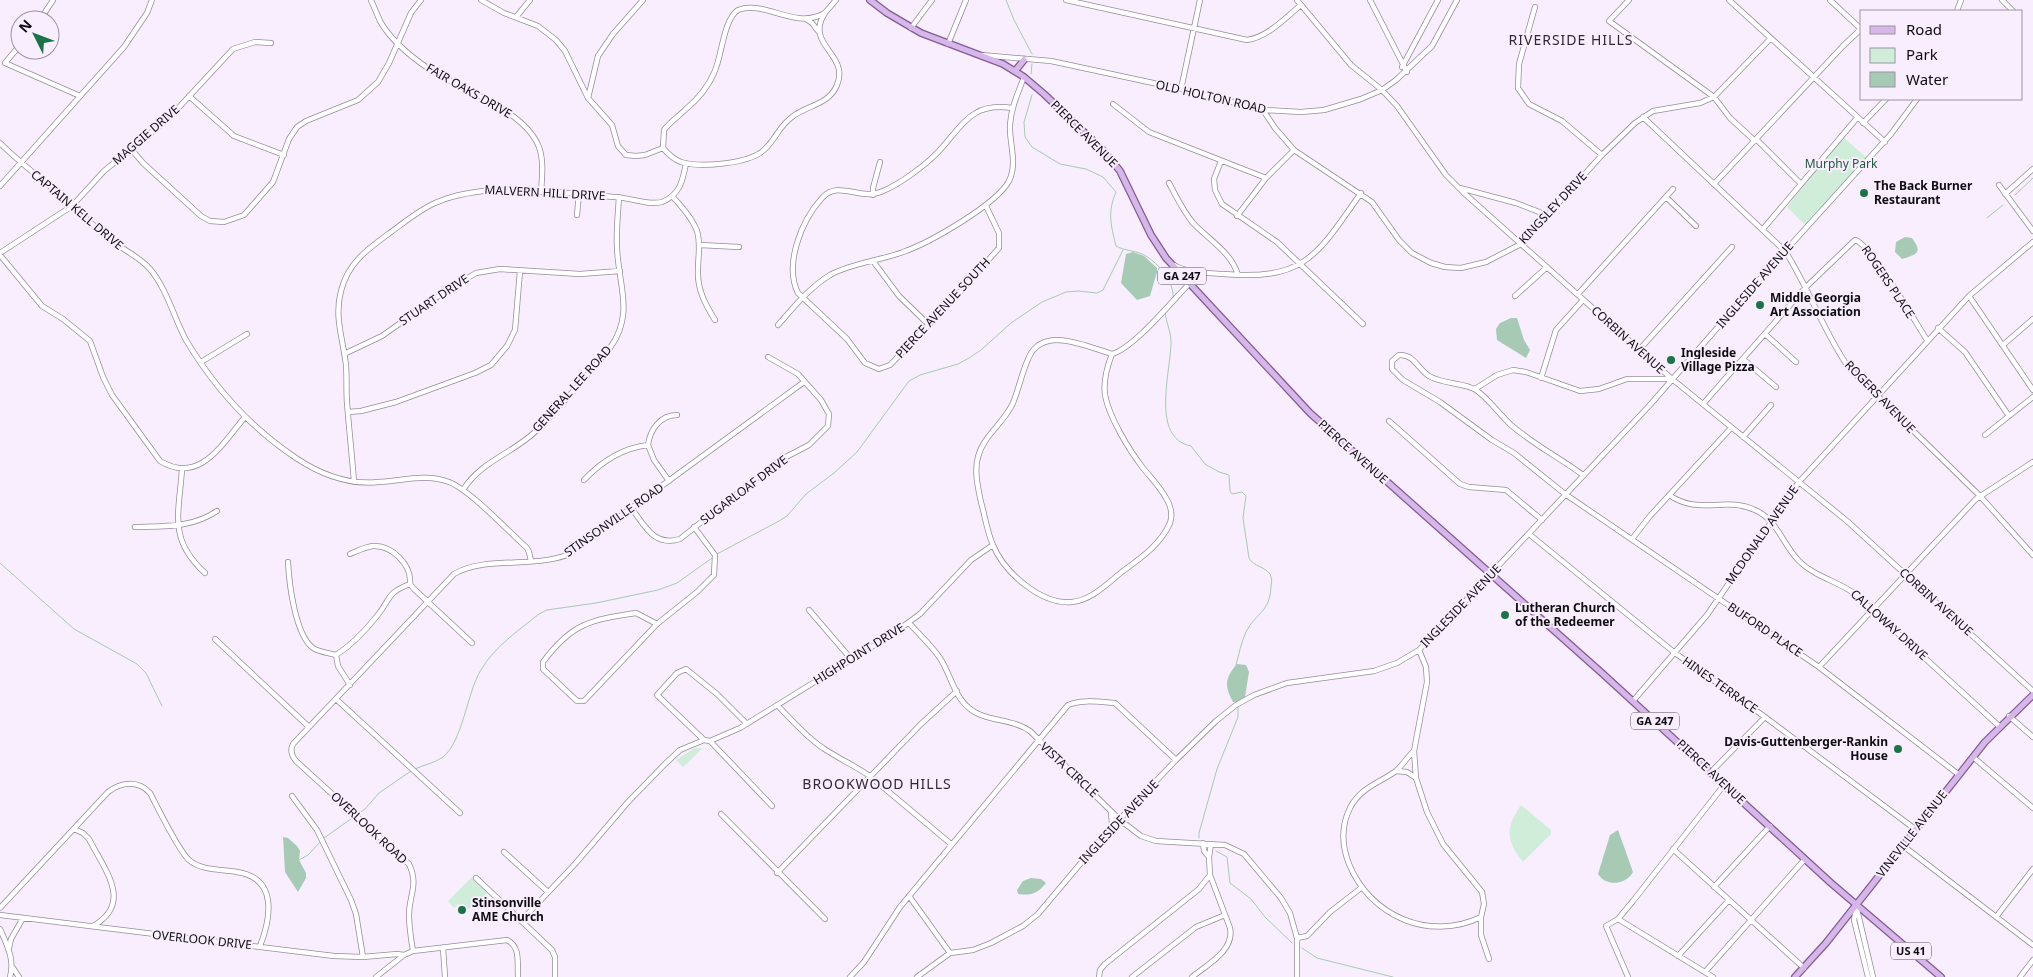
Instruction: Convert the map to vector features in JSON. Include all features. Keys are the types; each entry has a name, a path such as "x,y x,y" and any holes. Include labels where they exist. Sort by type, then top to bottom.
{"main road":[{"name":"PIERCE AVENUE","path":"870,0 911,28 948,44 981,54 1016,71 1050,100 1112,160 1127,184 1151,235 1171,263 1303,407 1711,772 1856,905"},
{"path":"1016,71 1024,60"},
{"name":"VINEVILLE AVENUE","path":"1795,977 1856,905 1973,756 1999,726 2033,695"},
{"name":"US 41","path":"1856,905 1941,977"}],"street":[{"path":"0,186 124,47 147,13 152,0"},
{"name":"FAIR OAKS DRIVE","path":"371,0 380,20 398,44 430,69 512,115 530,131 539,146 543,163 541,192"},
{"path":"131,149 143,163 201,216 210,221 224,222 244,215 273,182 290,139 297,127 306,121 358,100 380,79 411,13 421,0"},
{"path":"481,0 504,13 538,26 556,40 565,51 588,98 612,125 618,146 626,155 645,155 663,148"},
{"path":"516,17 530,0"},
{"path":"588,98 595,64 604,46 643,0"},
{"path":"819,32 820,20 836,0"},
{"path":"911,28 932,0"},
{"path":"948,44 966,0"},
{"path":"1066,0 1239,39 1254,39 1267,32 1301,5"},
{"path":"1181,89 1200,0"},
{"name":"CORBIN AVENUE","path":"1297,0 1351,64 1382,90 1397,106 1446,175 1672,379 1847,521 2033,691"},
{"path":"1370,0 1402,67 1407,72"},
{"path":"1402,67 1438,0"},
{"name":"OLD HOLTON ROAD","path":"981,54 1024,60 1051,61 1181,89 1263,110 1301,112 1324,110 1345,105 1382,90 1407,72 1432,46 1457,0"},
{"path":"1629,0 1609,21 1714,97 1730,118 1801,184"},
{"path":"1729,0 1884,142"},
{"path":"1830,0 1860,29"},
{"path":"2002,0 2013,10"},
{"path":"805,18 812,22 819,32 822,43 836,58 840,71 838,84 830,95 818,105 789,118 765,150 750,158 719,163 686,163 674,159 663,148 663,134 666,128 697,99 714,74 729,24 737,11 746,7 762,6 795,17 805,18 824,13"},
{"path":"1535,7 1519,64 1517,74 1518,88 1529,104 1562,120 1602,155"},
{"path":"1714,184 1860,30"},
{"name":"KINGSLEY DRIVE","path":"1263,110 1275,128 1294,150 1372,202 1406,248 1431,263 1452,268 1471,266 1486,262 1521,244 1602,155 1643,117 1652,111 1700,103 1714,97 1770,39"},
{"name":"MAGGIE DRIVE","path":"0,254 72,206 104,171 169,118 233,49 256,42 271,43"},
{"path":"10,57 5,63 80,96"},
{"path":"778,325 813,287 832,274 914,247 986,206 1003,190 1013,171 1014,155 1010,136 1012,108 1024,77"},
{"path":"189,96 234,136 284,156"},
{"path":"1864,123 1885,100"},
{"name":"INGLESIDE AVENUE","path":"916,977 950,953 982,947 1023,926 1038,914 1110,830 1176,760 1216,720 1236,705 1254,695 1296,681 1374,671 1397,662 1419,650 1492,575 1672,379 1884,142 1916,100"},
{"path":"1113,104 1149,132 1266,178"},
{"path":"802,298 794,284 793,263 800,236 818,203 827,194 836,190 864,196 885,191 922,166 938,152 973,114 989,108 1012,108"},
{"name":"ROGERS AVENUE","path":"1643,117 1785,251 1841,356 1860,380 1980,496 2033,556"},
{"path":"1763,229 1857,118"},
{"name":"CAPTAIN KELL DRIVE","path":"0,143 20,163 110,240 150,268 187,340 201,362 245,417 272,441 305,464 331,476 354,482 377,483 407,478 429,477 447,482 463,490 526,548 530,552 531,561"},
{"path":"1238,216 1266,178 1294,150"},
{"path":"1221,161 1214,179 1215,190 1222,204 1277,242 1363,324"},
{"path":"873,195 880,162"},
{"path":"686,163 682,183 673,197 692,219 700,245 698,271 700,288 704,303 715,320"},
{"path":"2005,194 2033,169"},
{"path":"1169,183 1185,212 1226,255 1235,266 1238,275"},
{"path":"1999,185 2033,231"},
{"path":"1460,188 1516,203 1547,215"},
{"name":"MALVERN HILL DRIVE","path":"354,482 344,354 338,328 337,309 341,290 354,262 370,248 427,207 457,195 492,189 619,197 654,203 673,197"},
{"path":"1578,294 1673,189"},
{"path":"1171,263 1180,268 1238,275 1277,273 1306,262 1324,243 1361,193"},
{"path":"577,215 579,194"},
{"name":"GENERAL LEE ROAD","path":"463,490 481,468 516,447 536,430 610,348 618,335 624,312 624,295 617,246 619,197"},
{"path":"1666,197 1696,226"},
{"name":"PIERCE AVENUE SOUTH","path":"802,298 847,339 866,363 873,368 880,369 890,365 929,325 998,248 999,234 986,206"},
{"name":"ROGERS PLACE","path":"1703,404 1806,288 1850,243 1858,240 1882,270 1927,340"},
{"name":"MCDONALD AVENUE","path":"1633,702 1718,599 1799,482 1968,296 2033,242"},
{"path":"700,245 739,247"},
{"path":"1639,350 1732,247"},
{"path":"0,254 42,306 63,319 90,341 100,370 112,395 153,454 167,466 182,469 194,468 208,460 245,417"},
{"path":"873,261 899,296 929,325"},
{"path":"1515,296 1547,267"},
{"name":"STUART DRIVE","path":"344,354 382,336 471,275 492,269 580,274 620,271"},
{"path":"348,412 361,411 396,402 475,373 491,365 507,346 515,330 520,271"},
{"path":"1112,354 1105,380 1105,394 1108,405 1134,455 1166,498 1172,514 1163,536 1133,564 1100,590 1081,600 1071,602 1049,598 1026,586 1012,572 993,545 978,484 976,465 978,456 988,437 1012,406 1030,356 1042,344 1066,340 1112,354 1118,352 1131,343 1189,284"},
{"path":"1968,296 2033,390"},
{"path":"1542,378 1556,330 1583,300"},
{"path":"2002,345 2033,319"},
{"path":"1938,328 1965,352 2008,416"},
{"path":"201,362 247,334"},
{"path":"1765,334 1796,362"},
{"name":"BUFORD PLACE","path":"1475,389 1431,378 1414,360 1406,356 1399,355 1392,361 1392,367 1396,374 1403,380 1454,411 1492,440 1514,453 1566,494 1819,667 1958,774"},
{"name":"SUGARLOAF DRIVE","path":"632,509 651,533 665,541 680,539 763,473 784,458 809,445 824,431 828,426 829,414 821,400 791,368 768,357"},
{"path":"1743,359 1776,387"},
{"path":"1583,475 1510,425 1475,389 1506,371 1520,371 1575,390 1587,391 1599,389 1627,379 1672,379"},
{"name":"STINSONVILLE ROAD","path":"309,727 454,574 462,569 567,555 804,382"},
{"path":"1985,435 2033,397"},
{"path":"1743,437 1771,405"},
{"path":"670,481 654,460 648,445 653,429 670,415 677,415"},
{"path":"1389,421 1460,484 1469,487 1506,490 1542,520"},
{"path":"1632,539 1643,524 1731,428"},
{"path":"584,480 590,473 622,451 648,445"},
{"path":"1819,667 1871,609 1980,496 2033,462"},
{"path":"182,469 178,526 182,545 189,558 205,572"},
{"name":"CALLOWAY DRIVE","path":"1669,495 1690,505 1738,504 1754,509 1771,521 1794,555 1804,565 1844,586 1999,726"},
{"path":"135,527 178,526 201,520 217,511"},
{"path":"657,624 636,613 610,617 586,624 569,632 559,640 543,662 543,669 577,701 584,701 657,624 697,592 714,575 715,555 694,527"},
{"name":"HINES TERRACE","path":"1529,534 1675,653 1765,717 1915,829"},
{"name":"HIGHPOINT DRIVE","path":"521,920 664,764 680,750 730,734 852,660 909,622 971,560 993,545"},
{"path":"350,554 370,546 387,549 404,562 410,584 472,643"},
{"path":"288,562 294,608 305,638 314,649 336,655 348,647 378,615 393,592 410,584"},
{"path":"809,610 852,660"},
{"path":"909,622 940,657 965,704 975,712 1024,727 1039,740 1068,705 1087,701 1115,703 1176,760"},
{"path":"215,639 309,727"},
{"path":"1419,650 1426,667 1427,682 1414,751 1416,778 1427,812 1443,844 1482,892 1484,904 1480,934 1489,959"},
{"path":"336,655 338,666 350,685"},
{"path":"747,724 717,694 686,669 677,673 657,695 707,741 772,806"},
{"path":"777,872 957,691"},
{"path":"336,699 460,813"},
{"path":"778,705 818,744 871,777 951,844"},
{"path":"2010,716 2033,737"},
{"path":"1711,772 1765,717"},
{"name":"OVERLOOK ROAD","path":"309,727 293,744 291,748 293,758 409,864 414,874 414,886 408,916 413,951"},
{"name":"VISTA CIRCLE","path":"850,977 864,962 886,925 909,896 1039,740 1120,820 1141,836 1174,843 1202,843 1231,847 1248,858 1288,908 1297,938 1297,977"},
{"path":"1414,751 1396,771 1370,785 1361,793 1349,809 1345,820 1344,846 1352,872 1361,888 1374,902 1400,918 1417,923 1454,926 1481,917"},
{"path":"1973,756 2033,808"},
{"path":"1396,771 1407,772 1416,778"},
{"path":"0,908 114,788 131,784 145,788 150,793 182,851 189,860 200,866 247,874 255,878 268,899 269,920 260,946"},
{"path":"1628,977 1606,926 1618,919 1724,785"},
{"path":"292,796 317,830 351,900 359,924 364,957"},
{"path":"1110,830 1112,824 1111,810"},
{"path":"721,814 825,920"},
{"path":"1714,887 1770,826"},
{"path":"74,829 83,833 89,839 113,886 114,901 105,919 92,926"},
{"path":"1202,843 1204,851 1209,857"},
{"path":"1192,977 1227,947 1231,933 1210,875 1209,857 1211,844"},
{"path":"1902,845 2033,945"},
{"path":"1673,849 1804,968"},
{"path":"504,852 548,892"},
{"path":"1706,972 1805,859"},
{"path":"1996,917 2033,869"},
{"path":"1099,977 1100,969 1108,960 1199,889 1210,875"},
{"path":"476,878 550,948 555,957 555,977"},
{"path":"1297,938 1307,936 1330,912 1361,888"},
{"path":"909,896 950,953"},
{"path":"1678,956 1729,900"},
{"path":"1856,905 1854,920 1868,977"},
{"path":"1856,905 1873,977"},
{"name":"OVERLOOK DRIVE","path":"0,915 312,954 364,957 404,955"},
{"path":"1132,977 1196,927 1224,915"},
{"path":"9,951 11,939 23,918"},
{"path":"105,919 109,929"},
{"path":"1618,919 1713,977"},
{"path":"0,929 9,951 13,968 19,977"},
{"path":"376,977 404,955 413,951 501,940 513,943 517,950 518,977"},
{"path":"443,948 445,977"},
{"path":"2020,977 2033,960"},
{"path":"10,977 13,968"}],"green space":[{"name":"Murphy Park","path":"1843,137 1867,158 1805,225 1787,207"},
{"path":"695,748 703,748 683,767 676,760"},
{"path":"1521,805 1551,830 1551,834 1523,862 1513,847 1510,834 1512,820"},
{"path":"472,877 487,893 467,910 463,905 460,906 458,904 454,908 448,901"}],"water":[{"path":"1905,237 1912,238 1918,250 1915,254 1902,259 1895,252 1896,242"},
{"path":"1133,252 1144,256 1157,268 1150,296 1137,300 1121,283 1126,254"},
{"path":"1511,318 1517,318 1524,340 1530,350 1526,358 1497,340 1496,329 1500,323"},
{"path":"1237,664 1246,665 1249,672 1245,697 1237,702 1233,702 1228,691 1227,682 1230,673"},
{"path":"1618,830 1633,872 1626,880 1611,883 1598,874 1610,835"},
{"path":"283,837 288,838 297,846 300,851 299,860 306,873 306,878 298,892 285,872"},
{"path":"1031,878 1041,879 1046,883 1034,893 1027,895 1018,894 1017,890 1023,881"}],"waterway":[{"path":"1006,0 1032,54"},
{"path":"1031,74 1032,64"},
{"path":"1032,95 1024,122 1025,137 1032,147 1060,164 1086,169 1103,177 1116,192 1111,213 1111,225 1116,246 1142,254 1153,261 1168,279 1173,292 1173,298"},
{"path":"2015,195 2033,178"},
{"path":"1987,218 2003,205"},
{"path":"717,554 787,516 806,494 834,473 857,452 909,381 920,375 958,364 969,358 981,350 1011,323 1042,302 1066,292 1097,293 1103,290 1123,250"},
{"path":"1165,312 1171,342 1166,402 1167,417 1171,430 1178,440 1191,446 1205,464 1229,475 1230,491 1232,494 1242,492 1246,496 1243,518 1249,558 1268,571 1271,578 1272,583 1268,602 1246,632 1236,665"},
{"path":"415,769 440,759 450,750 460,728 476,679 486,662 507,640 539,614 547,610 596,603 658,590 677,583 712,558"},
{"path":"0,563 74,629 137,664 146,673 162,706"},
{"path":"1199,838 1217,769 1238,717 1238,706"},
{"path":"324,838 365,809 379,793 411,771"},
{"path":"299,860 308,855 321,841"},
{"path":"1216,851 1227,857 1230,883 1251,899 1265,917 1292,943"},
{"path":"1302,948 1317,958 1393,977"}],"place":[{"name":"The Back Burner Restaurant","path":"1864,193"},
{"name":"Middle Georgia Art Association","path":"1760,305"},
{"name":"Ingleside Village Pizza","path":"1671,360"},
{"name":"Lutheran Church of the Redeemer","path":"1505,615"},
{"name":"Davis-Guttenberger-Rankin House","path":"1898,749"},
{"name":"Stinsonville AME Church","path":"462,910"}],"district":[{"name":"RIVERSIDE HILLS","path":"1571,40"},
{"name":"BROOKWOOD HILLS","path":"877,784"}]}
